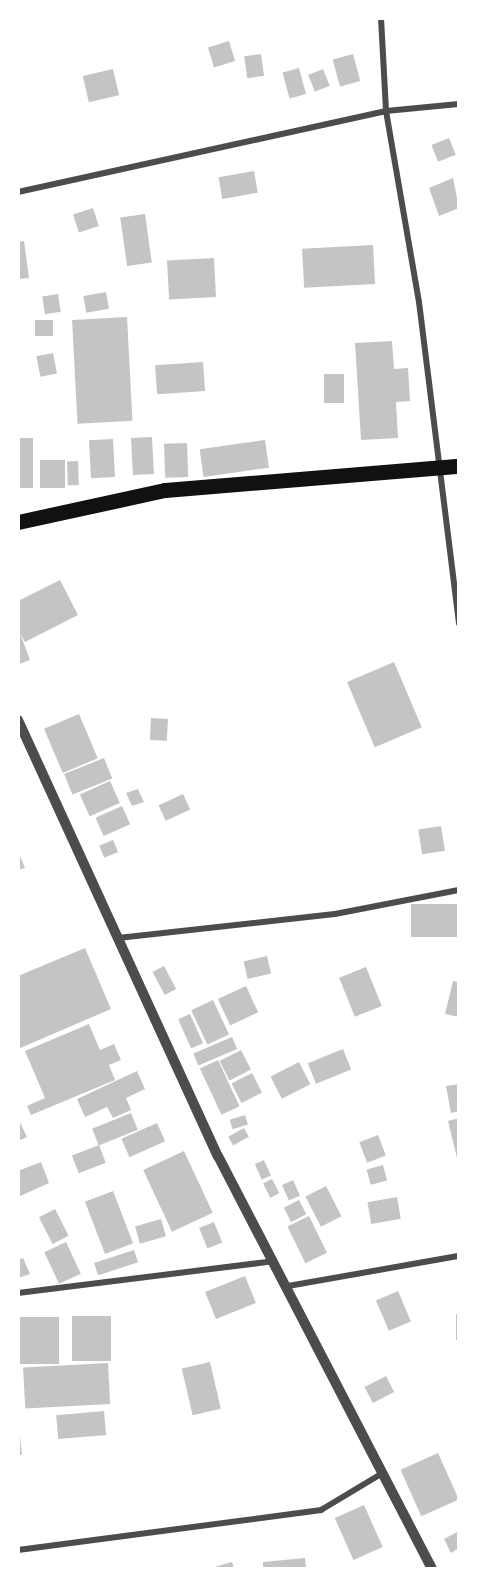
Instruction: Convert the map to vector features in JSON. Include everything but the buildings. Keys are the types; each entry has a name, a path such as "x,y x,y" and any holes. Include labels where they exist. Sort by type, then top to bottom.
{"main road":[{"path":"18,522 165,490 459,466"}],"street":[{"path":"381,18 386,111 441,468 459,624"},
{"path":"18,192 386,111 459,104"},
{"path":"18,720 218,1156 288,1286 325,1371 432,1569"},
{"path":"118,939 335,914 459,890"},
{"path":"288,1286 459,1256"},
{"path":"18,1293 274,1261"},
{"path":"18,1550 321,1510 381,1474"}]}
